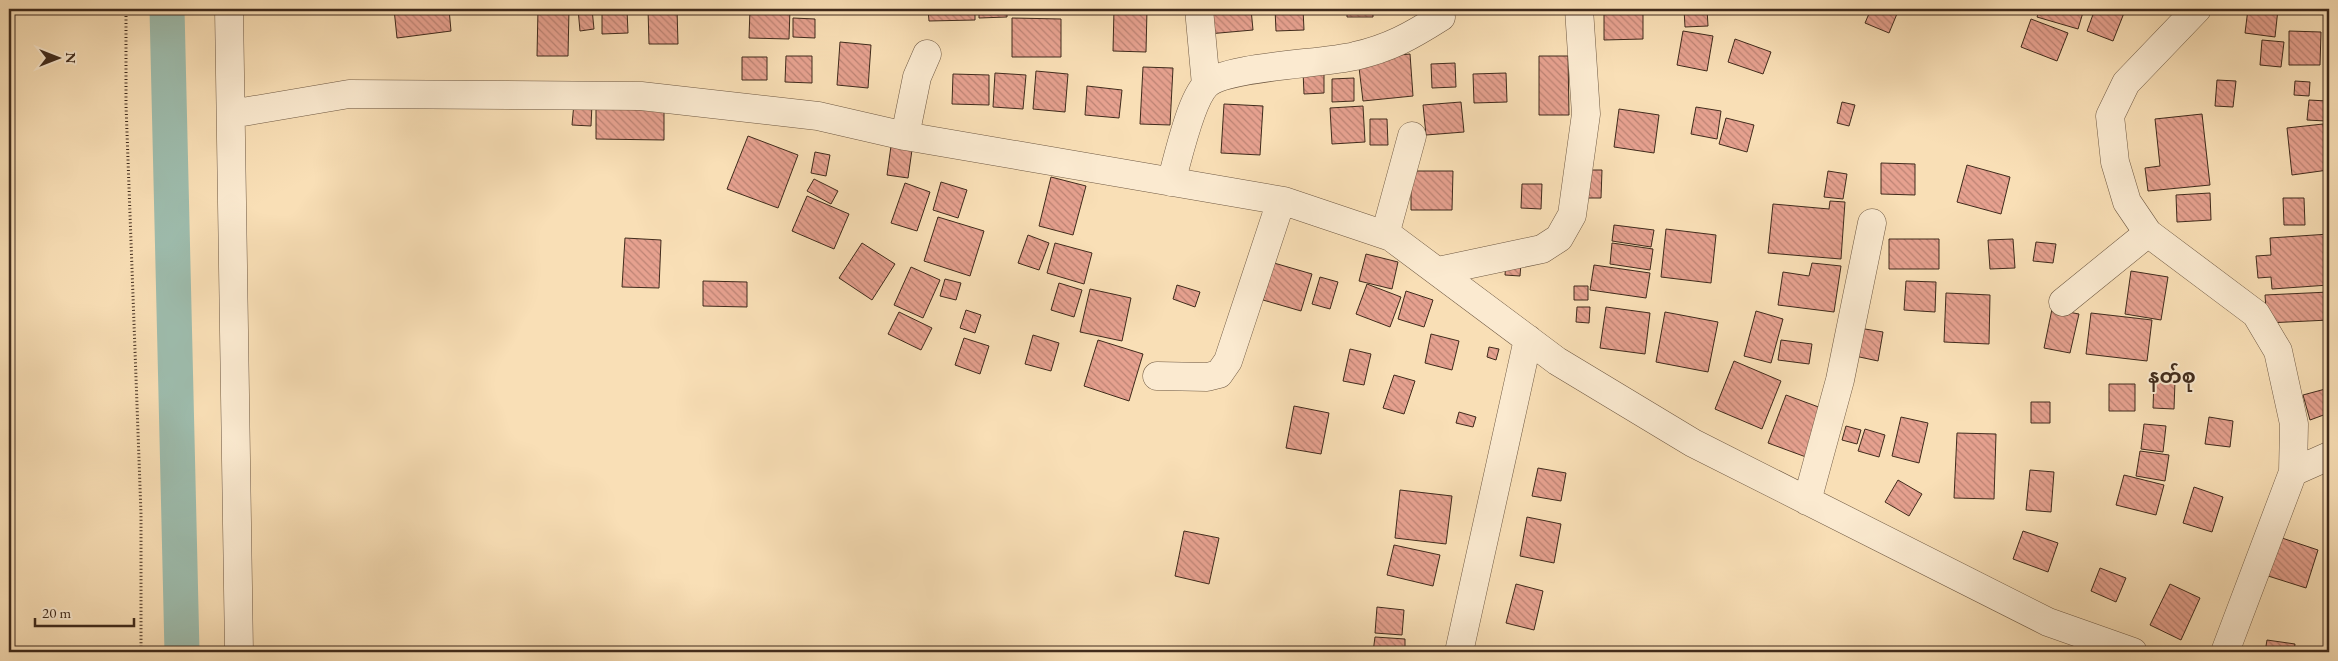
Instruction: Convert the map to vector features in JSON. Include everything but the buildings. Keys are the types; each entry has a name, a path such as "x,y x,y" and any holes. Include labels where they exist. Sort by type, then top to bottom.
{"street":[{"path":"229,9 239,652"},
{"path":"1199,9 1206,85"},
{"path":"1438,271 1542,249 1559,238 1572,214 1586,114 1579,9"},
{"path":"2197,9 2126,83 2110,116 2115,162 2127,202 2148,233 2256,314 2278,351 2294,424 2293,472 2225,652"},
{"path":"1171,182 1194,103 1206,85 1219,77 1354,57 1400,42 1441,17"},
{"path":"905,136 917,77 927,54"},
{"path":"231,114 349,94 641,96 818,116 905,136 1281,201 1391,237 1558,361 1693,443 2048,622 2133,652"},
{"path":"1385,235 1412,136"},
{"path":"1157,376 1207,378 1219,374 1228,361 1281,201"},
{"path":"1807,501 1840,380 1872,223"},
{"path":"2063,302 2148,233"},
{"path":"1458,652 1528,339"},
{"path":"2293,472 2329,456"}],"path":[{"path":"126,9 126,105 141,514 141,652"}],"waterway":[{"path":"167,9 182,652"}],"district":[{"name":"နတ်စု","path":"2172,376"}]}
